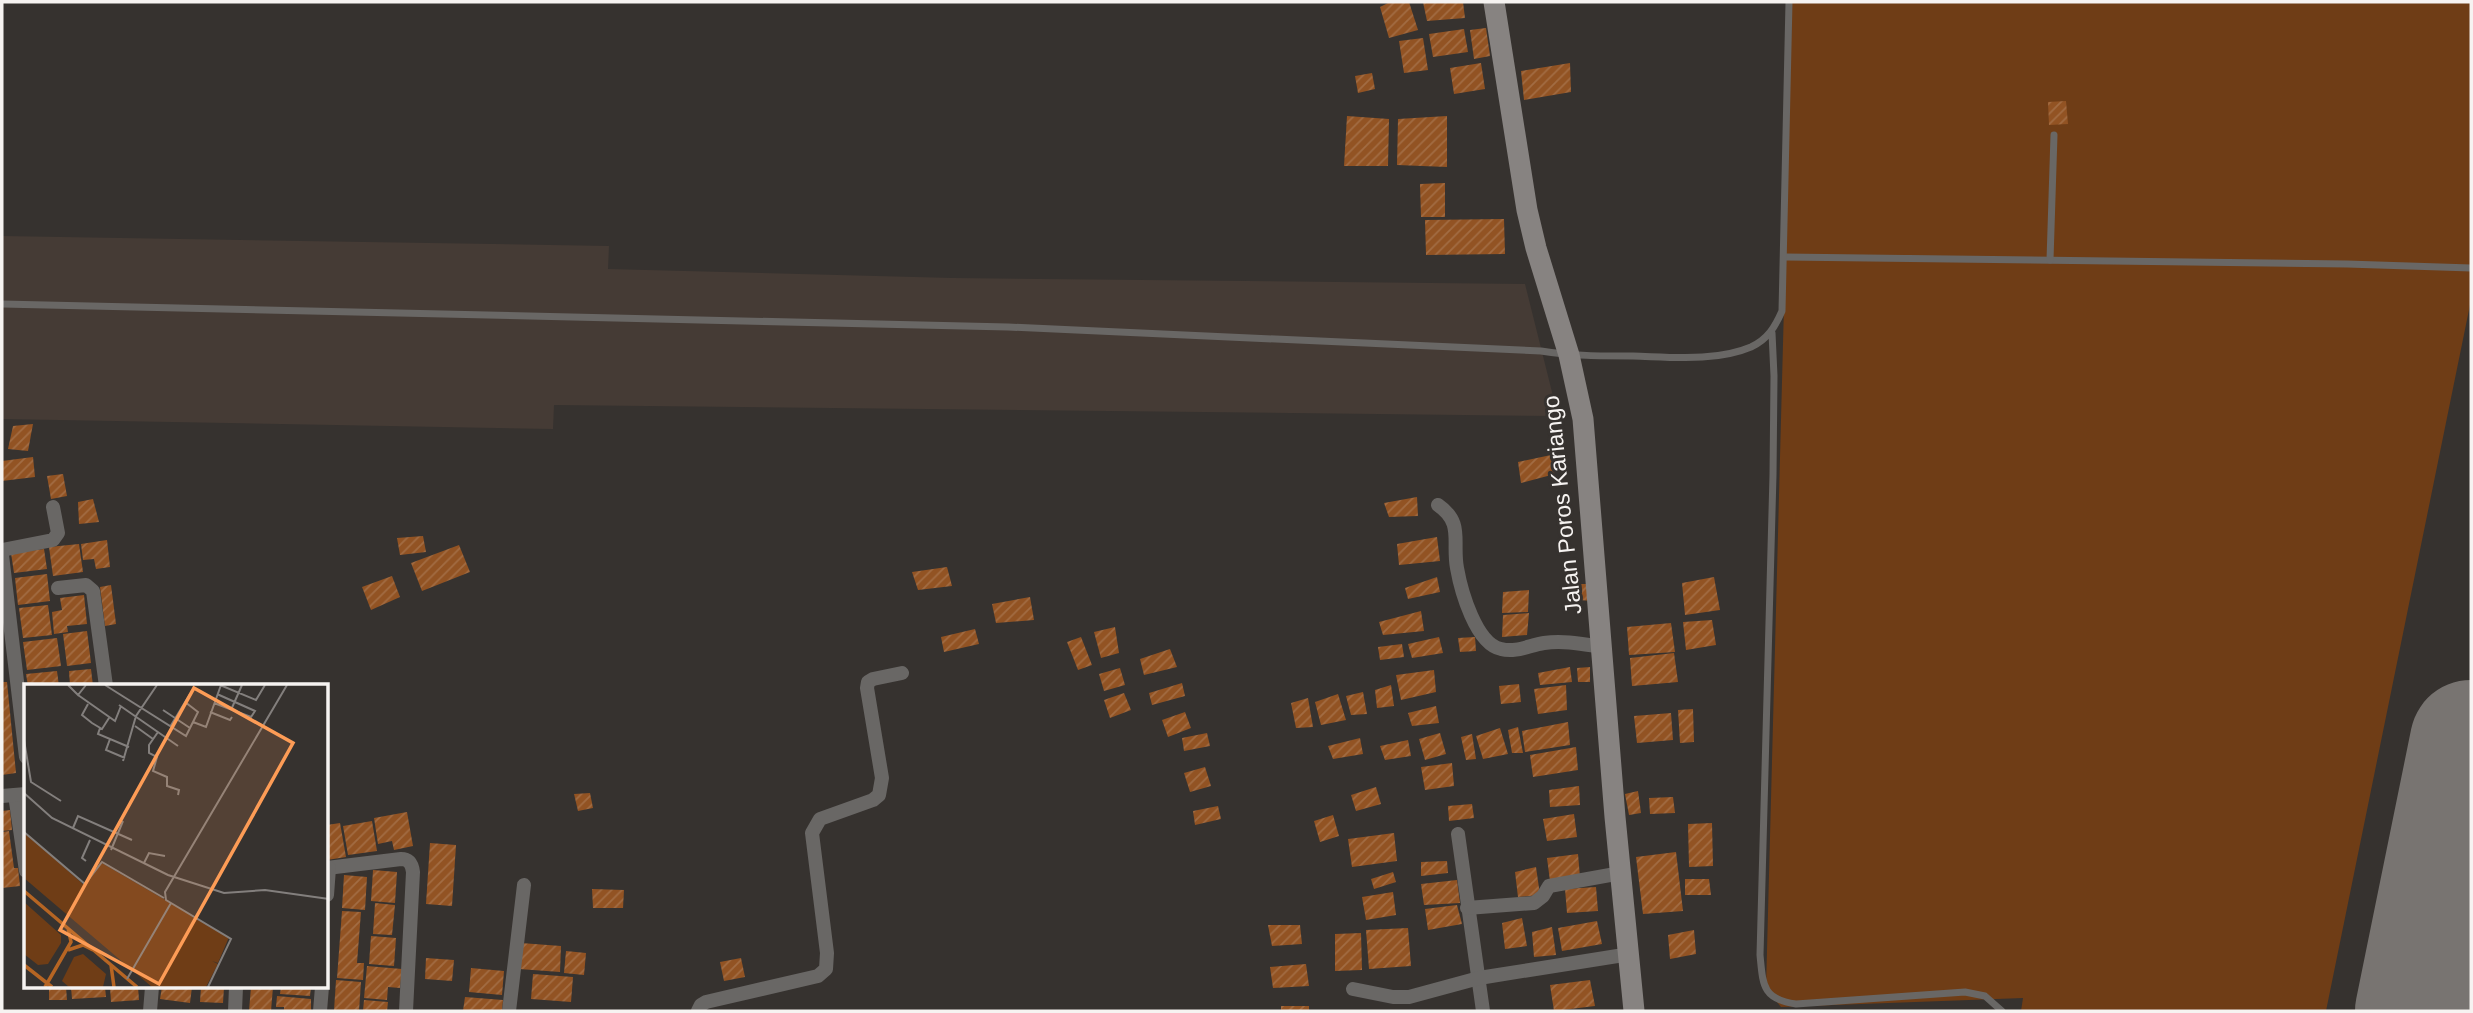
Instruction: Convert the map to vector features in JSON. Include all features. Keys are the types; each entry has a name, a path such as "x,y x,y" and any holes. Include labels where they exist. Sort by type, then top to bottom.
{"main road":[{"name":"Jalan Poros Kariango","path":"1494,2 1527,210 1569,355 1583,419 1634,1011"}],"street":[{"path":"1438,505 1450,514 1455,528 1457,568 1472,618 1490,645 1504,650 1555,641 1603,647"},
{"path":"24,744 6,627 2,552 53,540 58,533 53,508"},
{"path":"58,588 86,585 93,591 106,684"},
{"path":"698,1011 701,1004 706,1002 818,976 826,968 827,953 812,833 820,819 873,800 879,795 882,778 868,682 902,673"},
{"path":"14,795 24,858"},
{"path":"1458,834 1483,1011"},
{"path":"329,868 401,859 412,865 406,1011"},
{"path":"1467,908 1534,903 1543,896 1549,886 1621,873"},
{"path":"509,1011 524,885"},
{"path":"1353,989 1393,997 1409,997 1479,978 1630,954"},
{"path":"150,1011 152,988"},
{"path":"235,1011 236,988"},
{"path":"320,1011 321,988"}],"lane":[{"path":"1789,2 1785,257 1782,311 1772,333 1773,475 1760,955 1762,979 1768,993 1780,1001 1796,1004 1965,992 1985,996 2002,1011"},
{"path":"2050,260 2054,135"},
{"path":"1785,257 2471,268"},
{"path":"2,304 1008,327 1541,351 1569,355 1676,357 1724,354 1752,346 1772,333"}],"shaded area":[{"path":"1792,2 2471,2 2471,300 2326,1011 2021,1011 2023,998 1781,1007 1766,989"},
{"path":"2,236 609,246 608,269 953,278 1525,284 1558,416 554,405 553,429 2,419"}],"building":[{"path":"1390,2 1409,2 1418,30 1389,38 1380,7"},
{"path":"1423,2 1463,2 1465,18 1427,21"},
{"path":"1486,28 1490,56 1474,59 1470,30"},
{"path":"1464,29 1468,52 1433,57 1429,34"},
{"path":"1423,38 1428,70 1404,73 1399,41"},
{"path":"1481,63 1485,89 1454,94 1450,68"},
{"path":"1570,63 1571,92 1524,100 1521,71"},
{"path":"1372,73 1375,89 1358,93 1355,76"},
{"path":"2066,101 2068,124 2049,125 2048,102"},
{"path":"1347,116 1389,119 1388,166 1344,166"},
{"path":"1447,116 1447,167 1397,165 1398,119"},
{"path":"1445,183 1445,217 1421,217 1420,184"},
{"path":"1504,219 1505,254 1426,255 1425,220"},
{"path":"33,424 28,451 8,449 13,426"},
{"path":"1551,455 1555,474 1521,483 1518,462"},
{"path":"33,457 35,477 2,481 2,461"},
{"path":"63,474 67,496 51,499 47,476"},
{"path":"1417,497 1418,516 1389,517 1384,503"},
{"path":"93,499 99,522 79,524 78,502"},
{"path":"423,536 426,552 400,555 397,538"},
{"path":"1437,537 1440,561 1399,565 1397,544"},
{"path":"107,540 110,567 96,569 94,559 83,560 81,544"},
{"path":"79,544 83,572 53,576 49,547"},
{"path":"459,545 470,572 422,591 411,563"},
{"path":"44,549 47,569 14,573 11,553"},
{"path":"947,567 952,586 918,590 912,572"},
{"path":"47,574 50,601 18,605 15,578"},
{"path":"392,576 400,597 371,610 362,587"},
{"path":"1437,577 1440,592 1408,599 1405,588"},
{"path":"1714,577 1720,610 1685,615 1682,583"},
{"path":"1578,584 1593,584 1593,601 1578,600"},
{"path":"111,585 116,624 105,626 100,587"},
{"path":"1529,590 1528,612 1502,613 1503,592"},
{"path":"84,595 87,624 67,626 68,632 54,634 52,612 62,610 60,598"},
{"path":"1030,597 1034,620 996,623 992,604"},
{"path":"48,605 52,635 23,638 19,608"},
{"path":"1421,611 1424,631 1383,635 1379,622"},
{"path":"1529,613 1527,635 1502,637 1503,615"},
{"path":"1712,620 1716,645 1686,650 1683,622"},
{"path":"1671,623 1675,652 1629,655 1627,627"},
{"path":"1115,627 1119,653 1101,658 1094,632"},
{"path":"975,629 979,644 944,652 941,637"},
{"path":"87,631 91,663 67,666 63,634"},
{"path":"1081,637 1092,665 1078,670 1067,642"},
{"path":"1439,637 1443,653 1412,658 1408,644"},
{"path":"1475,637 1476,651 1460,652 1458,638"},
{"path":"57,638 61,666 27,670 23,642"},
{"path":"1402,644 1404,657 1380,660 1378,647"},
{"path":"1170,649 1177,667 1144,675 1140,659"},
{"path":"1674,653 1678,682 1632,686 1630,658"},
{"path":"1570,667 1572,682 1540,685 1538,673"},
{"path":"1590,667 1590,682 1578,682 1577,668"},
{"path":"1120,668 1125,685 1104,691 1099,674"},
{"path":"91,669 93,684 70,684 69,671"},
{"path":"1434,670 1436,692 1401,700 1396,675"},
{"path":"57,671 59,684 28,684 26,674"},
{"path":"2,682 7,682 16,773 2,775"},
{"path":"1182,683 1185,696 1152,705 1149,693"},
{"path":"1519,684 1521,702 1501,704 1499,686"},
{"path":"1391,685 1394,706 1377,708 1375,690"},
{"path":"1566,685 1567,710 1538,714 1534,689"},
{"path":"1363,692 1367,714 1351,715 1346,696"},
{"path":"1124,693 1131,710 1110,718 1104,700"},
{"path":"1338,694 1346,720 1321,725 1315,702"},
{"path":"1308,698 1313,727 1296,728 1291,703"},
{"path":"1436,706 1439,723 1412,726 1408,713"},
{"path":"1693,709 1694,742 1680,743 1678,710"},
{"path":"1185,712 1191,728 1168,737 1162,720"},
{"path":"1671,713 1673,740 1637,743 1634,716"},
{"path":"1568,722 1570,745 1525,752 1522,731"},
{"path":"1518,727 1523,753 1512,753 1508,730"},
{"path":"1500,728 1508,754 1483,759 1476,736"},
{"path":"1207,733 1210,746 1184,751 1182,738"},
{"path":"1440,733 1446,754 1425,760 1419,739"},
{"path":"1472,734 1476,759 1466,760 1461,737"},
{"path":"1360,738 1363,754 1333,759 1328,746"},
{"path":"1408,740 1411,756 1385,760 1380,746"},
{"path":"1576,747 1578,770 1533,777 1530,755"},
{"path":"1452,763 1454,786 1425,790 1421,767"},
{"path":"1205,767 1211,786 1190,792 1184,773"},
{"path":"1579,786 1580,805 1550,807 1549,790"},
{"path":"1376,787 1381,804 1356,811 1351,795"},
{"path":"1638,791 1641,813 1629,815 1625,794"},
{"path":"590,793 593,808 578,811 574,794"},
{"path":"1673,797 1675,813 1650,814 1649,798"},
{"path":"1472,804 1474,818 1449,821 1448,806"},
{"path":"1218,806 1221,819 1195,825 1193,811"},
{"path":"10,810 12,830 2,831 2,811"},
{"path":"407,812 413,846 394,850 392,841 378,844 374,818"},
{"path":"1574,814 1577,837 1547,841 1543,819"},
{"path":"1333,815 1339,836 1320,842 1314,821"},
{"path":"372,821 377,851 348,855 343,826"},
{"path":"340,823 346,857 329,860 329,825"},
{"path":"1712,823 1713,866 1689,867 1688,824"},
{"path":"9,831 14,868 18,868 20,886 2,888 2,832"},
{"path":"1394,833 1397,861 1352,867 1348,839"},
{"path":"430,843 456,845 452,906 426,904"},
{"path":"1676,852 1683,911 1643,914 1636,857"},
{"path":"1578,854 1580,877 1550,881 1547,858"},
{"path":"1447,861 1448,873 1421,876 1421,862"},
{"path":"1536,867 1540,895 1518,897 1515,872"},
{"path":"373,870 397,872 395,903 371,901"},
{"path":"1393,872 1396,882 1374,889 1371,879"},
{"path":"344,875 367,877 365,910 342,908"},
{"path":"1685,879 1709,879 1711,895 1685,895"},
{"path":"1457,880 1460,903 1424,905 1421,884"},
{"path":"1596,887 1598,911 1567,913 1565,889"},
{"path":"592,889 624,890 623,908 593,908"},
{"path":"1393,892 1396,915 1366,920 1362,897"},
{"path":"375,903 395,905 392,935 373,934"},
{"path":"1457,905 1462,924 1428,930 1425,909"},
{"path":"342,911 361,912 357,963 364,963 363,980 337,978"},
{"path":"1522,918 1527,946 1505,949 1502,923"},
{"path":"1597,921 1602,944 1562,951 1558,928"},
{"path":"1268,925 1300,925 1302,944 1272,946"},
{"path":"1552,927 1556,955 1534,957 1532,932"},
{"path":"1408,928 1411,966 1369,969 1366,930"},
{"path":"1694,930 1696,954 1670,959 1668,935"},
{"path":"1361,933 1362,970 1335,971 1335,934"},
{"path":"371,936 396,938 394,966 369,964"},
{"path":"521,943 561,946 560,972 519,969"},
{"path":"566,951 586,953 584,975 564,973"},
{"path":"426,958 454,960 452,981 425,979"},
{"path":"741,958 745,977 724,981 720,962"},
{"path":"1306,964 1309,986 1273,988 1270,967"},
{"path":"367,966 402,969 400,988 388,987 387,1000 364,998"},
{"path":"471,968 504,971 502,995 469,992"},
{"path":"533,974 573,977 571,1002 531,999"},
{"path":"336,980 361,982 359,1011 334,1011"},
{"path":"1590,980 1595,1006 1554,1011 1550,985"},
{"path":"49,988 66,988 67,1000 49,1000"},
{"path":"71,988 105,988 106,997 72,999"},
{"path":"110,988 138,988 139,1000 111,1002"},
{"path":"162,988 192,988 190,1003 160,999"},
{"path":"201,988 224,988 223,1003 200,1002"},
{"path":"251,988 273,988 271,1011 249,1011"},
{"path":"281,988 311,988 310,996 280,994"},
{"path":"277,996 311,999 311,1011 284,1011 284,1007 276,1007"},
{"path":"465,997 503,1000 502,1011 463,1011"},
{"path":"364,1000 388,1002 387,1011 363,1011"},
{"path":"1281,1006 1309,1006 1309,1011 1281,1011"}],"taxiway":[{"path":"2426,960 2446,929 2471,904"}],"runway":[{"path":"2416,1011 2471,741"}]}
